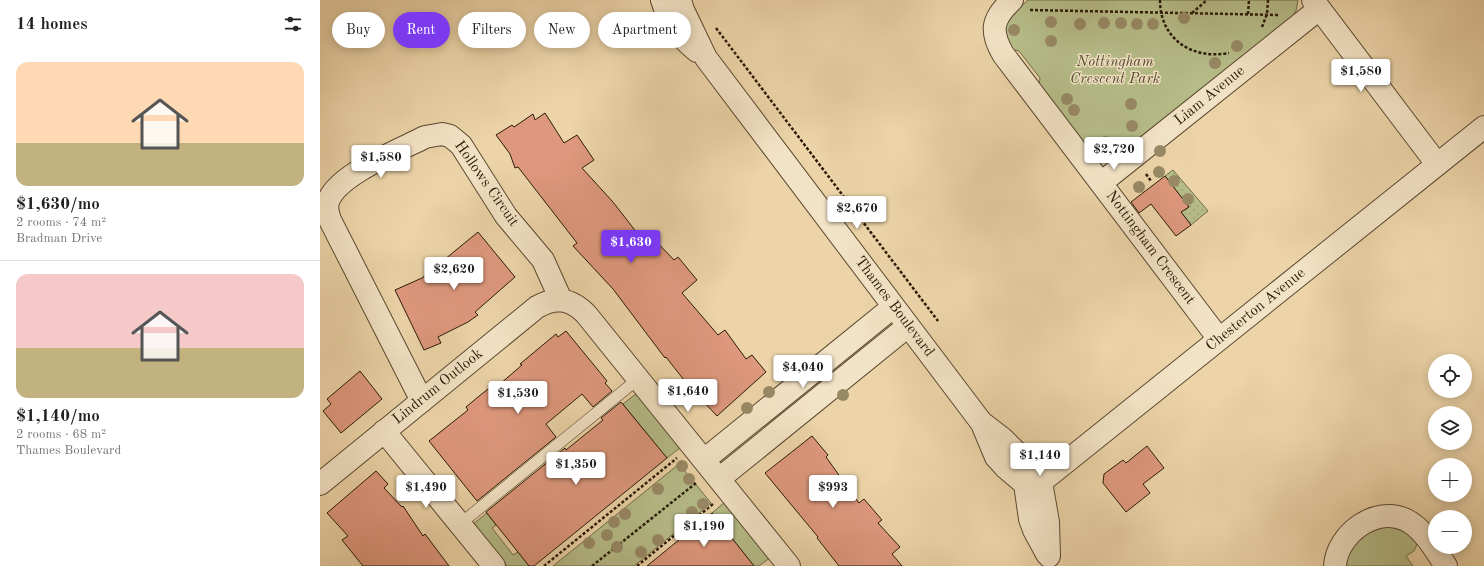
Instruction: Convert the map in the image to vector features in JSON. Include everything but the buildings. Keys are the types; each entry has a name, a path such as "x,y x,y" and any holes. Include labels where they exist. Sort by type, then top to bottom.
{"street":[{"name":"Thames Boulevard","path":"662,0 668,18 675,30 683,40 706,58"},
{"name":"Thames Boulevard","path":"680,0 683,10 706,58 981,422 996,457 1005,467 1021,479 1034,486 1030,519 1050,561"},
{"name":"Liam Avenue","path":"1101,183 1301,24 1316,4"},
{"path":"1316,4 1437,164"},
{"name":"Nottingham Crescent","path":"1007,5 995,24 995,37 999,48 1219,339"},
{"name":"Chesterton Avenue","path":"1034,486 1484,127"},
{"name":"Hollows Circuit","path":"422,401 330,220 327,211 328,202 334,190 347,178 425,137 435,134 450,136 461,145 506,216 543,260 561,300"},
{"path":"561,300 574,304 586,314 638,380 707,463 784,564"},
{"name":"Lindrum Outlook","path":"320,484 537,307 545,303 561,300"},
{"path":"707,463 894,307"},
{"path":"707,463 908,326"},
{"path":"384,431 494,566"},
{"path":"1335,566 1339,549 1353,531 1373,518 1386,515 1396,516 1407,520 1416,526 1446,566"}],"lane":[{"path":"460,524 638,380"}],"path":[{"path":"1160,0 1161,12 1170,33 1186,48 1207,55 1219,55 1235,51"},
{"path":"1192,13 1207,0"},
{"path":"1248,14 1249,0"},
{"path":"1260,30 1267,14 1268,0"},
{"path":"1007,5 1161,12 1267,14 1288,16 1301,24"},
{"path":"714,25 938,321"},
{"path":"544,566 707,463"},
{"path":"592,566 707,463"}],"green space":[{"name":"Nottingham Crescent Park","path":"1028,0 1298,0 1296,11 1291,19 1118,158 1110,161 1096,158 1039,88 1040,78 1019,51 1009,49 1003,29 1005,21"},
{"path":"1173,170 1208,211 1191,225 1181,212 1189,207 1165,176"},
{"path":"637,393 681,447 667,458 623,404"},
{"path":"679,464 711,503 634,566 553,566"},
{"path":"725,502 771,557 759,566 754,566 712,513"},
{"path":"487,513 496,525 492,528 513,555 518,552 529,566 507,566 473,524"},
{"path":"1387,527 1404,532 1417,544 1414,551 1406,556 1413,566 1346,566 1350,551 1360,540 1372,531"}]}
